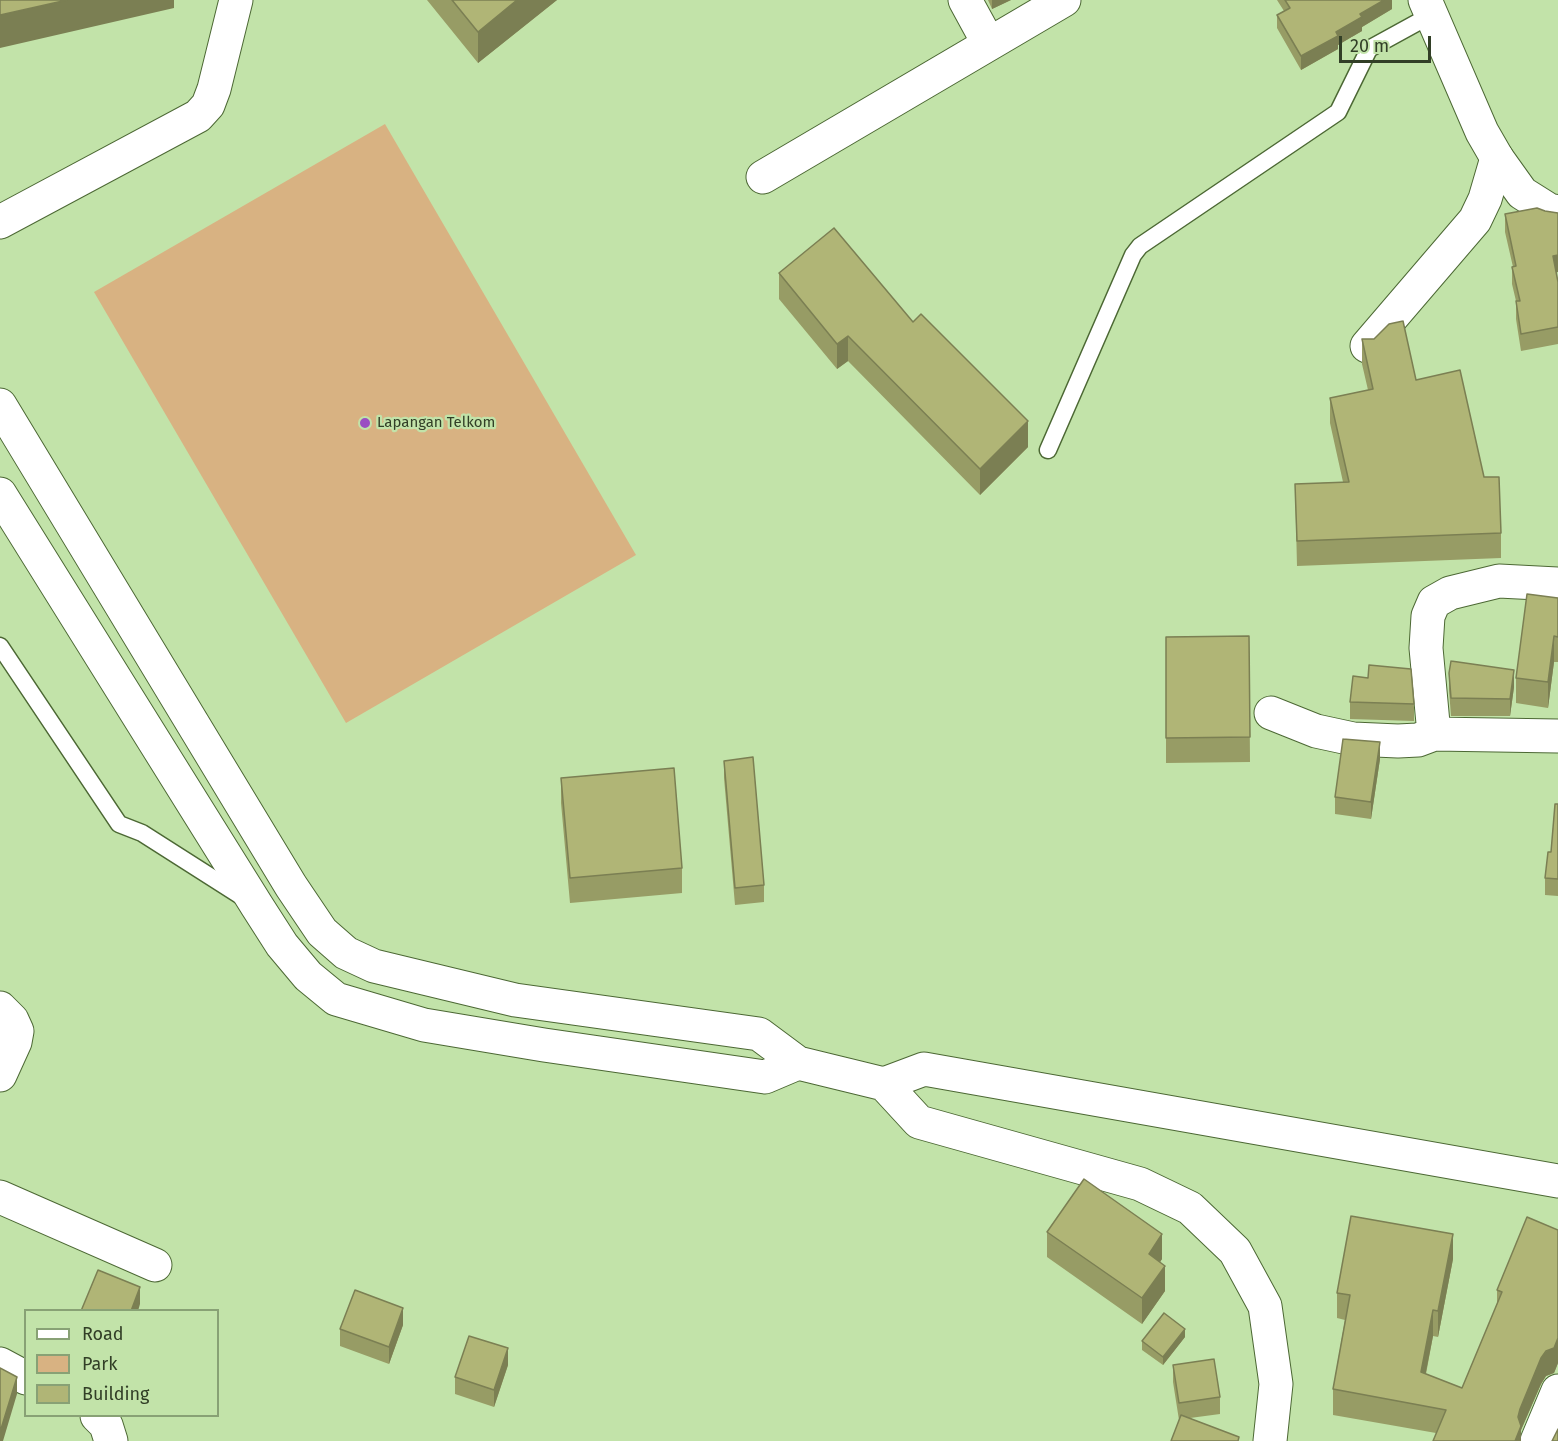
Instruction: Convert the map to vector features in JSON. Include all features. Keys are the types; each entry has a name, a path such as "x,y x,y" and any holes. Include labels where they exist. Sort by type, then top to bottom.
{"street":[{"path":"0,222 198,116 208,105 214,88 236,0"},
{"path":"965,0 989,44"},
{"path":"763,177 1064,0"},
{"path":"1428,8 1482,132 1497,158 1522,192 1549,210 1558,212"},
{"path":"1367,346 1475,220 1485,200 1497,158"},
{"path":"0,405 291,886 322,932 346,953 374,966 515,1000 759,1034 798,1063 884,1084 919,1122 1140,1184 1190,1208 1235,1251 1265,1306 1276,1384 1270,1441"},
{"path":"0,494 282,945 308,976 336,999 424,1025 555,1047 765,1077 798,1063"},
{"path":"1434,734 1426,648 1428,616 1434,602 1450,593 1499,581 1558,584"},
{"path":"1270,713 1316,731 1353,739 1418,740 1434,734 1558,736"},
{"path":"257,906 291,886"},
{"path":"512,1039 515,1000"},
{"path":"0,1008 12,1020 17,1031 15,1042 0,1075"},
{"path":"884,1084 924,1069 1558,1180"},
{"path":"0,1197 155,1265"},
{"path":"0,1364 24,1377"},
{"path":"1537,1441 1558,1391"},
{"path":"98,1417 106,1425 111,1441"}],"lane":[{"path":"1048,450 1133,255 1140,246 1338,111 1368,49 1428,8"},
{"path":"0,646 119,824 142,833 257,906"}],"green space":[{"name":"Lapangan Telkom","path":"385,124 636,555 346,723 94,292"}],"building":[{"path":"0,0 67,0 0,15"},
{"path":"452,0 517,0 478,32"},
{"path":"1285,0 1384,0 1360,14 1362,17 1336,32 1338,36 1301,56 1277,15 1290,8"},
{"path":"1537,208 1558,213 1558,255 1553,256 1558,282 1558,327 1521,334 1516,301 1520,301 1512,267 1516,266 1505,214"},
{"path":"834,228 913,322 921,314 1028,421 980,469 848,336 837,344 779,273"},
{"path":"1403,321 1416,380 1460,370 1484,477 1499,477 1501,533 1297,541 1295,484 1349,482 1330,398 1373,389 1362,339 1374,339 1389,324"},
{"path":"1527,594 1558,598 1558,637 1554,636 1548,682 1516,678"},
{"path":"1249,636 1250,737 1166,738 1166,637"},
{"path":"1451,661 1514,670 1510,699 1451,698 1449,673"},
{"path":"1369,665 1411,669 1414,704 1350,702 1353,676 1368,678"},
{"path":"1343,739 1380,742 1371,802 1335,797"},
{"path":"753,757 764,885 735,888 724,761"},
{"path":"674,768 682,868 570,878 561,778"},
{"path":"1555,804 1558,804 1558,879 1545,878 1548,852 1551,852"},
{"path":"1084,1179 1162,1234 1149,1254 1165,1266 1142,1298 1047,1232"},
{"path":"1351,1216 1453,1234 1438,1311 1433,1310 1421,1372 1462,1388 1502,1292 1497,1290 1527,1217 1558,1230 1558,1338 1554,1348 1546,1351 1541,1358 1520,1409 1518,1417 1521,1426 1515,1441 1433,1441 1446,1410 1333,1389 1350,1295 1337,1293"},
{"path":"98,1270 140,1287 132,1309 82,1309"},
{"path":"355,1290 403,1308 389,1347 340,1329"},
{"path":"1164,1313 1185,1329 1163,1357 1142,1341"},
{"path":"469,1336 508,1348 494,1390 455,1377"},
{"path":"1214,1359 1220,1397 1179,1403 1173,1365"},
{"path":"0,1368 17,1377 0,1432"},
{"path":"1181,1415 1239,1437 1238,1441 1171,1441"},
{"path":"1558,1429 1558,1441 1552,1441"}],"place":[{"name":"Lapangan Telkom","path":"365,423"}]}
